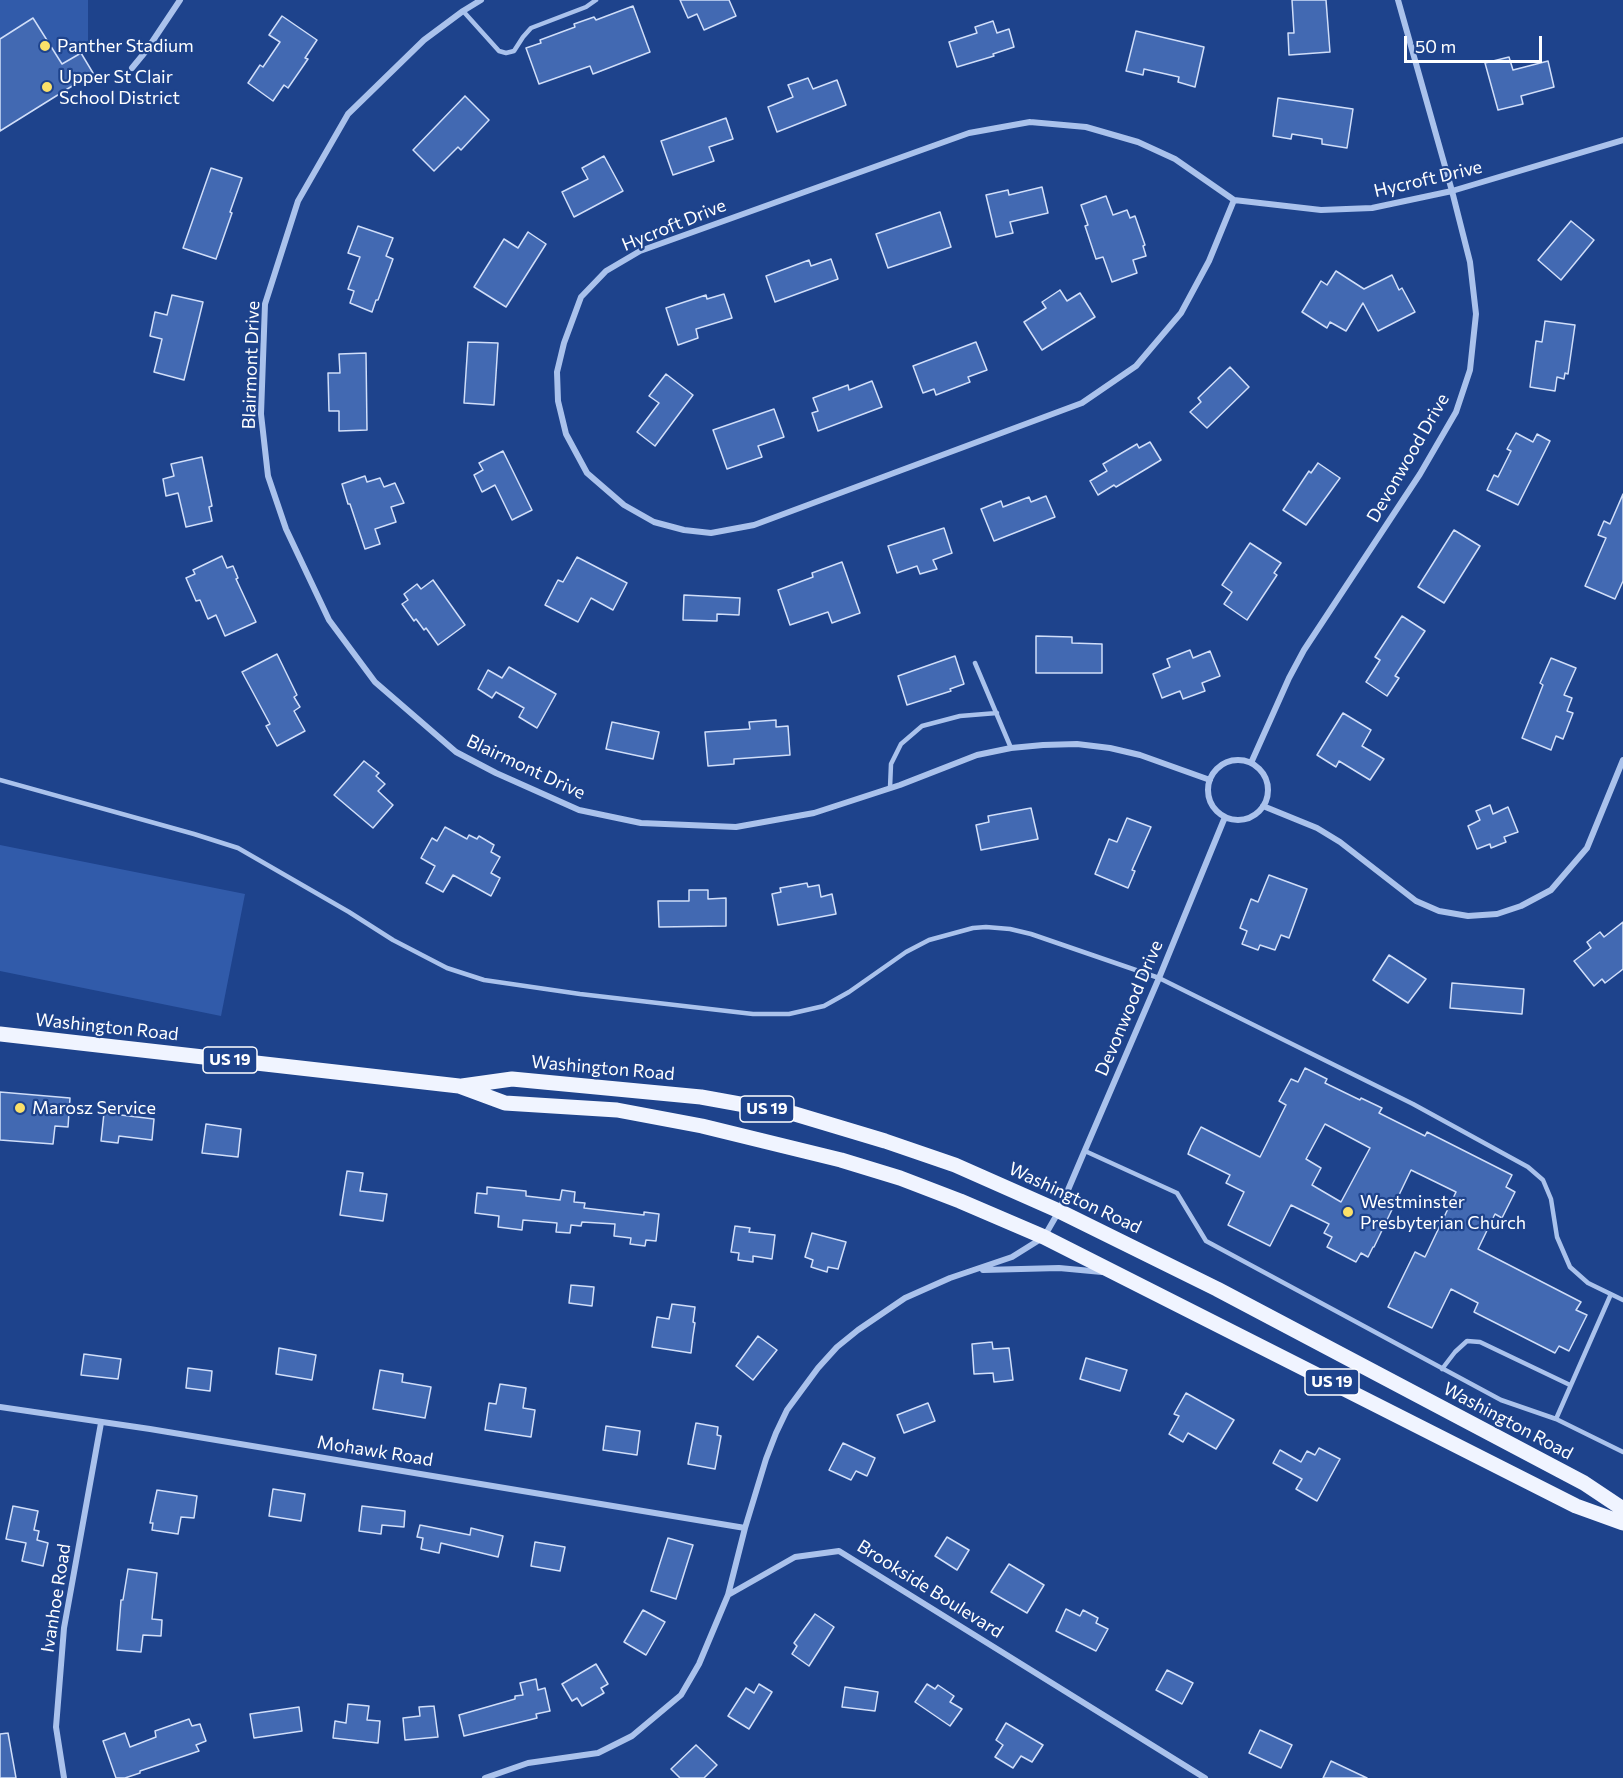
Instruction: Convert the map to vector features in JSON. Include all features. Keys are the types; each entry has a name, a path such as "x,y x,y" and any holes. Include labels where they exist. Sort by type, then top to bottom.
{"main road":[{"name":"Washington Road","path":"0,1034 459,1086 506,1103 604,1108 693,1124 821,1154 900,1178 1044,1237 1576,1506 1623,1523"},
{"name":"Washington Road","path":"459,1086 512,1079 701,1097 795,1114 945,1162 1059,1211 1206,1284 1584,1483 1623,1509"}],"street":[{"path":"132,68 180,0"},
{"name":"Blairmont Drive","path":"481,0 424,40 348,114 298,201 266,304 261,414 268,476 286,529 329,620 375,682 456,752 496,773 579,810 641,823 736,826 814,813 890,788 977,755 1011,748 1043,745 1077,744 1110,748 1140,755 1210,780"},
{"name":"Devonwood Drive","path":"1251,763 1276,704 1304,650 1420,474 1456,412 1470,370 1476,314 1470,262 1398,0"},
{"name":"Hycroft Drive","path":"1234,200 1209,261 1181,313 1136,366 1091,397 1082,403 754,525 711,533 684,530 654,522 624,505 587,473 566,434 558,401 557,372 564,343 582,297 606,271 640,251 969,133 1030,122 1086,127 1138,142 1175,159 1234,200 1321,210 1372,208 1452,191 1623,140"},
{"path":"1242,760 1251,763 1259,769 1268,787 1263,806 1250,818 1225,817 1213,805 1208,788 1210,780 1222,765 1242,760"},
{"path":"1263,806 1317,828 1340,842 1416,901 1439,911 1467,916 1497,914 1521,906 1551,890 1587,848 1623,760"},
{"name":"Devonwood Drive","path":"1044,1237 1059,1211 1085,1151 1225,817"},
{"path":"485,1778 528,1764 598,1753 632,1736 681,1695 699,1664 728,1594 745,1528 776,1433 787,1410 818,1368 837,1347 897,1303 926,1288 1012,1257 1044,1237"},
{"path":"974,1270 1059,1268 1121,1275"},
{"name":"Mohawk Road","path":"0,1407 150,1429 745,1528"},
{"name":"Ivanhoe Road","path":"64,1778 56,1727 64,1628 101,1423"},
{"name":"Brookside Boulevard","path":"728,1594 795,1557 839,1551 1205,1778"}],"lane":[{"path":"463,11 499,51 506,53 514,51 531,28 586,8 596,0"},
{"path":"975,663 1011,748"},
{"path":"890,788 891,764 901,744 922,726 960,716 997,713"},
{"path":"0,780 238,848 393,940 447,968 484,980 580,994 753,1014 789,1014 824,1006 841,997 906,952 929,940 973,928 986,927 1010,928 1032,934 1159,978 1413,1104 1528,1167 1543,1180 1551,1199 1557,1237 1570,1267 1588,1283 1623,1300"},
{"path":"1085,1151 1177,1193 1206,1241 1501,1400 1556,1419 1623,1452"},
{"path":"1556,1419 1611,1294"},
{"path":"1443,1369 1455,1352 1467,1341 1480,1342 1570,1385"}],"shaded area":[{"name":"Panther Stadium","path":"0,0 88,0 88,40 91,40 91,51 81,53 0,101"},
{"path":"0,845 245,894 221,1016 0,971"}],"building":[{"path":"680,0 729,0 736,16 704,30 697,14 688,18"},
{"path":"1292,0 1326,0 1330,52 1289,55 1288,33 1294,33"},
{"path":"633,6 650,52 593,74 590,66 539,84 526,48 541,43 540,40 575,27 574,24 594,17 596,20"},
{"path":"282,16 317,40 305,58 308,59 288,88 284,85 273,101 248,83 260,65 263,67 280,42 269,35"},
{"path":"33,18 62,64 81,53 93,73 0,131 0,39"},
{"path":"993,21 997,33 1009,29 1014,47 993,54 994,56 957,67 949,42 977,33 975,27"},
{"path":"1136,31 1204,47 1195,87 1178,82 1179,77 1144,69 1143,75 1126,71"},
{"path":"1509,57 1513,70 1548,61 1554,87 1521,96 1523,104 1498,110 1485,63"},
{"path":"808,78 813,89 837,80 846,105 777,132 768,107 793,97 788,85"},
{"path":"465,96 489,120 461,150 458,147 434,171 413,150"},
{"path":"1278,98 1353,109 1347,148 1322,144 1322,139 1292,134 1291,139 1273,136"},
{"path":"726,118 733,139 709,147 714,161 673,175 661,141"},
{"path":"604,156 623,191 574,217 562,192 588,179 582,168"},
{"path":"211,168 242,178 216,259 183,248"},
{"path":"1042,187 1048,213 1010,222 1013,233 996,237 986,195 1008,190 1009,195"},
{"path":"1106,196 1113,215 1127,210 1130,218 1135,216 1145,245 1143,246 1146,256 1133,260 1137,273 1112,282 1103,257 1096,259 1081,205"},
{"path":"940,212 951,247 888,268 876,234"},
{"path":"1571,221 1594,240 1561,280 1538,260"},
{"path":"358,226 393,238 386,256 393,259 372,312 350,303 354,291 348,289 360,257 348,253"},
{"path":"528,232 546,244 506,307 474,287 504,239 518,248"},
{"path":"831,259 838,279 775,302 766,276 809,260 811,266"},
{"path":"1336,271 1364,289 1392,275 1399,290 1402,288 1415,312 1378,331 1363,303 1346,331 1330,322 1327,328 1302,312 1321,281 1327,285"},
{"path":"1060,290 1067,301 1080,293 1095,317 1042,350 1024,322 1046,308 1042,302"},
{"path":"724,294 732,318 696,329 698,338 678,345 666,308 706,295 707,299"},
{"path":"172,295 203,302 184,380 154,372 162,339 150,336 155,312 167,315"},
{"path":"1545,321 1575,325 1568,374 1565,373 1564,379 1557,377 1555,391 1530,387 1536,341 1542,342"},
{"path":"468,342 498,343 494,405 464,403"},
{"path":"976,342 987,370 968,377 970,382 936,395 934,389 923,393 913,366"},
{"path":"366,353 367,430 339,431 339,411 329,411 328,373 340,373 339,354"},
{"path":"1230,367 1249,387 1207,428 1190,412 1201,402 1198,398"},
{"path":"666,374 693,395 655,446 637,432 659,403 649,396"},
{"path":"872,381 882,407 818,431 812,413 818,411 813,398 848,385 849,390"},
{"path":"774,409 784,437 758,446 762,457 727,469 713,430"},
{"path":"1516,433 1533,442 1537,434 1550,441 1518,505 1487,490 1494,475 1498,477 1511,451 1507,449"},
{"path":"1150,442 1161,460 1098,495 1090,481 1107,471 1103,464 1137,444 1139,448"},
{"path":"503,451 532,510 512,520 495,485 482,492 474,475 483,470 479,463"},
{"path":"202,457 212,506 209,507 212,521 186,527 178,493 166,496 163,479 174,476 171,464"},
{"path":"1318,463 1340,478 1306,525 1283,510 1309,471 1311,473"},
{"path":"365,476 367,482 380,478 384,487 395,483 404,503 391,507 396,522 375,529 380,544 365,549 342,484"},
{"path":"1623,494 1623,581 1615,599 1585,586 1606,538 1598,535 1604,521 1610,524"},
{"path":"1046,496 1055,517 994,541 981,509 1001,501 1003,507 1029,497 1031,502"},
{"path":"944,528 952,553 933,560 937,569 920,574 917,566 897,573 888,546"},
{"path":"1454,530 1480,546 1444,603 1418,587"},
{"path":"1250,543 1281,563 1274,573 1277,575 1247,620 1224,604 1232,592 1222,585"},
{"path":"222,556 227,568 233,566 238,578 236,579 256,622 225,636 216,615 208,619 200,600 196,601 186,578 195,574 193,570"},
{"path":"577,557 627,583 613,610 591,598 578,622 545,605 558,580 563,582"},
{"path":"842,562 860,613 832,623 828,612 790,625 778,590 813,577 812,573"},
{"path":"433,580 465,625 438,645 426,628 424,630 416,619 414,621 402,604 408,600 404,594 417,584 421,589"},
{"path":"684,595 740,598 739,615 717,614 717,621 683,620"},
{"path":"1402,616 1425,631 1395,676 1399,678 1387,696 1366,682 1380,660 1375,657"},
{"path":"1036,636 1072,637 1072,643 1102,644 1102,673 1036,673"},
{"path":"1190,650 1193,658 1210,651 1220,676 1202,683 1205,691 1183,699 1180,691 1162,698 1153,674 1170,667 1167,659"},
{"path":"277,654 297,695 294,697 300,707 294,711 305,731 277,746 266,726 270,724 242,672"},
{"path":"955,656 964,684 950,689 951,691 907,705 898,676"},
{"path":"1551,658 1576,668 1564,695 1572,698 1567,711 1573,713 1563,739 1556,736 1551,750 1522,738 1543,685 1540,683"},
{"path":"509,667 556,694 537,728 519,717 524,708 496,692 492,698 478,689 488,670 502,678"},
{"path":"1343,713 1371,730 1362,746 1384,759 1370,780 1339,761 1336,767 1317,755"},
{"path":"776,720 776,727 788,726 790,755 734,759 734,764 708,766 705,732 750,729 749,722"},
{"path":"612,722 659,732 653,759 606,749"},
{"path":"364,761 379,773 376,776 385,784 378,791 393,805 373,828 334,795"},
{"path":"1490,805 1493,814 1508,807 1518,832 1504,837 1506,842 1491,848 1490,844 1477,849 1468,826 1480,820 1476,811"},
{"path":"1031,808 1038,839 981,850 976,825 989,822 988,816"},
{"path":"1127,818 1151,827 1132,870 1135,871 1128,888 1095,874 1109,839 1117,842"},
{"path":"445,827 467,839 469,835 477,839 479,836 494,845 491,852 500,857 491,873 500,878 491,896 453,875 443,892 426,883 435,866 421,858 432,838 437,841"},
{"path":"1269,875 1307,889 1289,938 1281,935 1275,950 1260,945 1258,950 1242,944 1247,931 1240,928 1251,899 1258,902"},
{"path":"807,883 808,887 819,885 821,897 832,894 836,914 778,925 772,894 781,892 780,888"},
{"path":"689,890 708,890 708,899 726,898 726,926 659,927 658,901 689,901"},
{"path":"1623,922 1623,969 1605,983 1602,979 1594,986 1574,961 1591,948 1587,942 1600,932 1604,937"},
{"path":"1389,955 1426,979 1408,1003 1373,980"},
{"path":"1452,983 1524,989 1522,1014 1450,1008"},
{"name":"Westminster Presbyterian Church","path":"1305,1068 1327,1079 1325,1083 1382,1108 1379,1113 1425,1136 1427,1132 1512,1175 1506,1187 1515,1192 1502,1218 1495,1214 1478,1249 1581,1302 1576,1310 1587,1315 1569,1351 1559,1346 1555,1353 1474,1312 1478,1303 1451,1289 1432,1328 1388,1307 1415,1252 1425,1257 1456,1192 1411,1170 1374,1247 1368,1257 1361,1253 1356,1262 1327,1247 1332,1237 1324,1233 1329,1224 1291,1205 1270,1246 1228,1225 1244,1192 1226,1183 1230,1175 1188,1154 1191,1146 1201,1127 1260,1157 1286,1105 1279,1101 1291,1079 1298,1082","holes":["1325,1124 1370,1148 1341,1202 1312,1185 1321,1168 1306,1159"]},
{"path":"0,1092 70,1098 68,1127 55,1126 53,1144 0,1140"},
{"path":"104,1113 154,1119 152,1140 119,1136 118,1143 101,1141"},
{"path":"206,1124 241,1129 238,1157 202,1153"},
{"path":"347,1171 363,1173 360,1191 387,1194 383,1221 340,1215"},
{"path":"487,1187 526,1191 526,1196 560,1200 562,1190 575,1192 574,1202 585,1203 584,1208 644,1215 644,1212 659,1214 656,1241 646,1240 645,1246 630,1244 631,1238 614,1236 615,1224 582,1222 581,1226 571,1225 570,1233 556,1232 557,1223 523,1220 522,1230 498,1227 499,1216 475,1213 477,1193 487,1194"},
{"path":"735,1226 750,1228 749,1232 775,1235 772,1259 753,1256 753,1262 738,1260 739,1253 731,1252"},
{"path":"812,1233 846,1242 838,1269 828,1267 827,1272 811,1267 813,1260 805,1257"},
{"path":"571,1285 594,1287 592,1306 569,1303"},
{"path":"672,1304 695,1307 691,1353 652,1347 657,1317 669,1319"},
{"path":"758,1336 777,1350 753,1380 736,1366"},
{"path":"992,1342 993,1349 1009,1348 1013,1380 994,1382 993,1373 974,1374 972,1344"},
{"path":"279,1348 316,1355 312,1380 276,1374"},
{"path":"84,1354 121,1359 118,1379 81,1375"},
{"path":"1086,1358 1127,1370 1120,1391 1080,1379"},
{"path":"188,1368 212,1371 210,1391 186,1388"},
{"path":"380,1370 403,1374 402,1382 431,1387 425,1418 373,1409"},
{"path":"500,1384 526,1388 523,1408 535,1410 531,1437 485,1430 489,1403 496,1404"},
{"path":"1186,1393 1234,1420 1216,1449 1188,1433 1183,1442 1169,1434 1179,1416 1174,1414"},
{"path":"928,1403 935,1421 904,1433 897,1415"},
{"path":"696,1423 718,1427 717,1435 721,1436 715,1469 688,1464"},
{"path":"606,1426 640,1431 637,1455 603,1450"},
{"path":"843,1443 875,1458 867,1476 856,1471 851,1480 829,1470"},
{"path":"1319,1448 1340,1459 1317,1501 1296,1489 1302,1479 1273,1463 1280,1450 1301,1462 1307,1451 1315,1455"},
{"path":"273,1489 305,1494 301,1521 269,1516"},
{"path":"157,1490 197,1496 194,1518 181,1517 178,1534 152,1530 153,1523 150,1523"},
{"path":"13,1506 38,1511 34,1530 39,1531 37,1540 48,1543 43,1566 22,1561 26,1543 6,1539"},
{"path":"362,1506 405,1511 404,1527 382,1525 381,1534 359,1531"},
{"path":"420,1525 470,1535 471,1528 503,1536 498,1557 441,1543 439,1553 421,1549 423,1538 417,1537"},
{"path":"947,1537 969,1550 957,1570 935,1556"},
{"path":"668,1538 693,1545 676,1599 651,1591"},
{"path":"535,1542 565,1547 560,1571 531,1566"},
{"path":"1009,1564 1044,1585 1027,1613 991,1592"},
{"path":"128,1569 157,1573 152,1619 162,1620 161,1636 143,1635 141,1652 117,1650 121,1600 123,1600"},
{"path":"1066,1609 1080,1616 1083,1610 1098,1618 1096,1623 1108,1629 1096,1651 1056,1631"},
{"path":"643,1610 665,1622 646,1655 624,1642"},
{"path":"815,1614 834,1627 809,1666 792,1654 797,1646 794,1643"},
{"path":"596,1664 608,1684 601,1688 604,1693 582,1706 577,1698 572,1701 562,1684"},
{"path":"1167,1670 1193,1683 1182,1704 1156,1690"},
{"path":"536,1679 538,1690 545,1688 550,1711 536,1714 537,1718 464,1736 459,1715 515,1699 515,1696 523,1695 520,1683"},
{"path":"759,1684 772,1692 749,1729 728,1716 746,1688 754,1693"},
{"path":"927,1684 935,1689 938,1685 954,1696 950,1702 962,1709 950,1726 915,1702"},
{"path":"845,1687 878,1692 875,1711 842,1707"},
{"path":"348,1704 369,1706 367,1720 380,1721 378,1743 333,1738 335,1721 346,1723"},
{"path":"434,1706 438,1737 405,1740 403,1718 420,1716 419,1707"},
{"path":"299,1707 302,1731 254,1738 250,1714"},
{"path":"189,1719 192,1726 200,1724 206,1741 196,1745 199,1751 125,1778 116,1778 103,1741 125,1733 130,1747 156,1737 155,1731"},
{"path":"1006,1723 1043,1745 1032,1762 1021,1756 1013,1768 995,1757 1003,1745 996,1740"},
{"path":"1260,1730 1292,1745 1281,1768 1249,1753"},
{"path":"8,1733 16,1778 0,1778 0,1734"},
{"path":"696,1745 717,1765 704,1778 680,1778 671,1769"},
{"path":"1331,1761 1367,1778 1323,1778"}],"place":[{"name":"Panther Stadium","path":"45,46"},
{"name":"Upper St Clair School District","path":"47,87"},
{"name":"Marosz Service","path":"20,1108"},
{"name":"Westminster Presbyterian Church","path":"1348,1212"}]}
